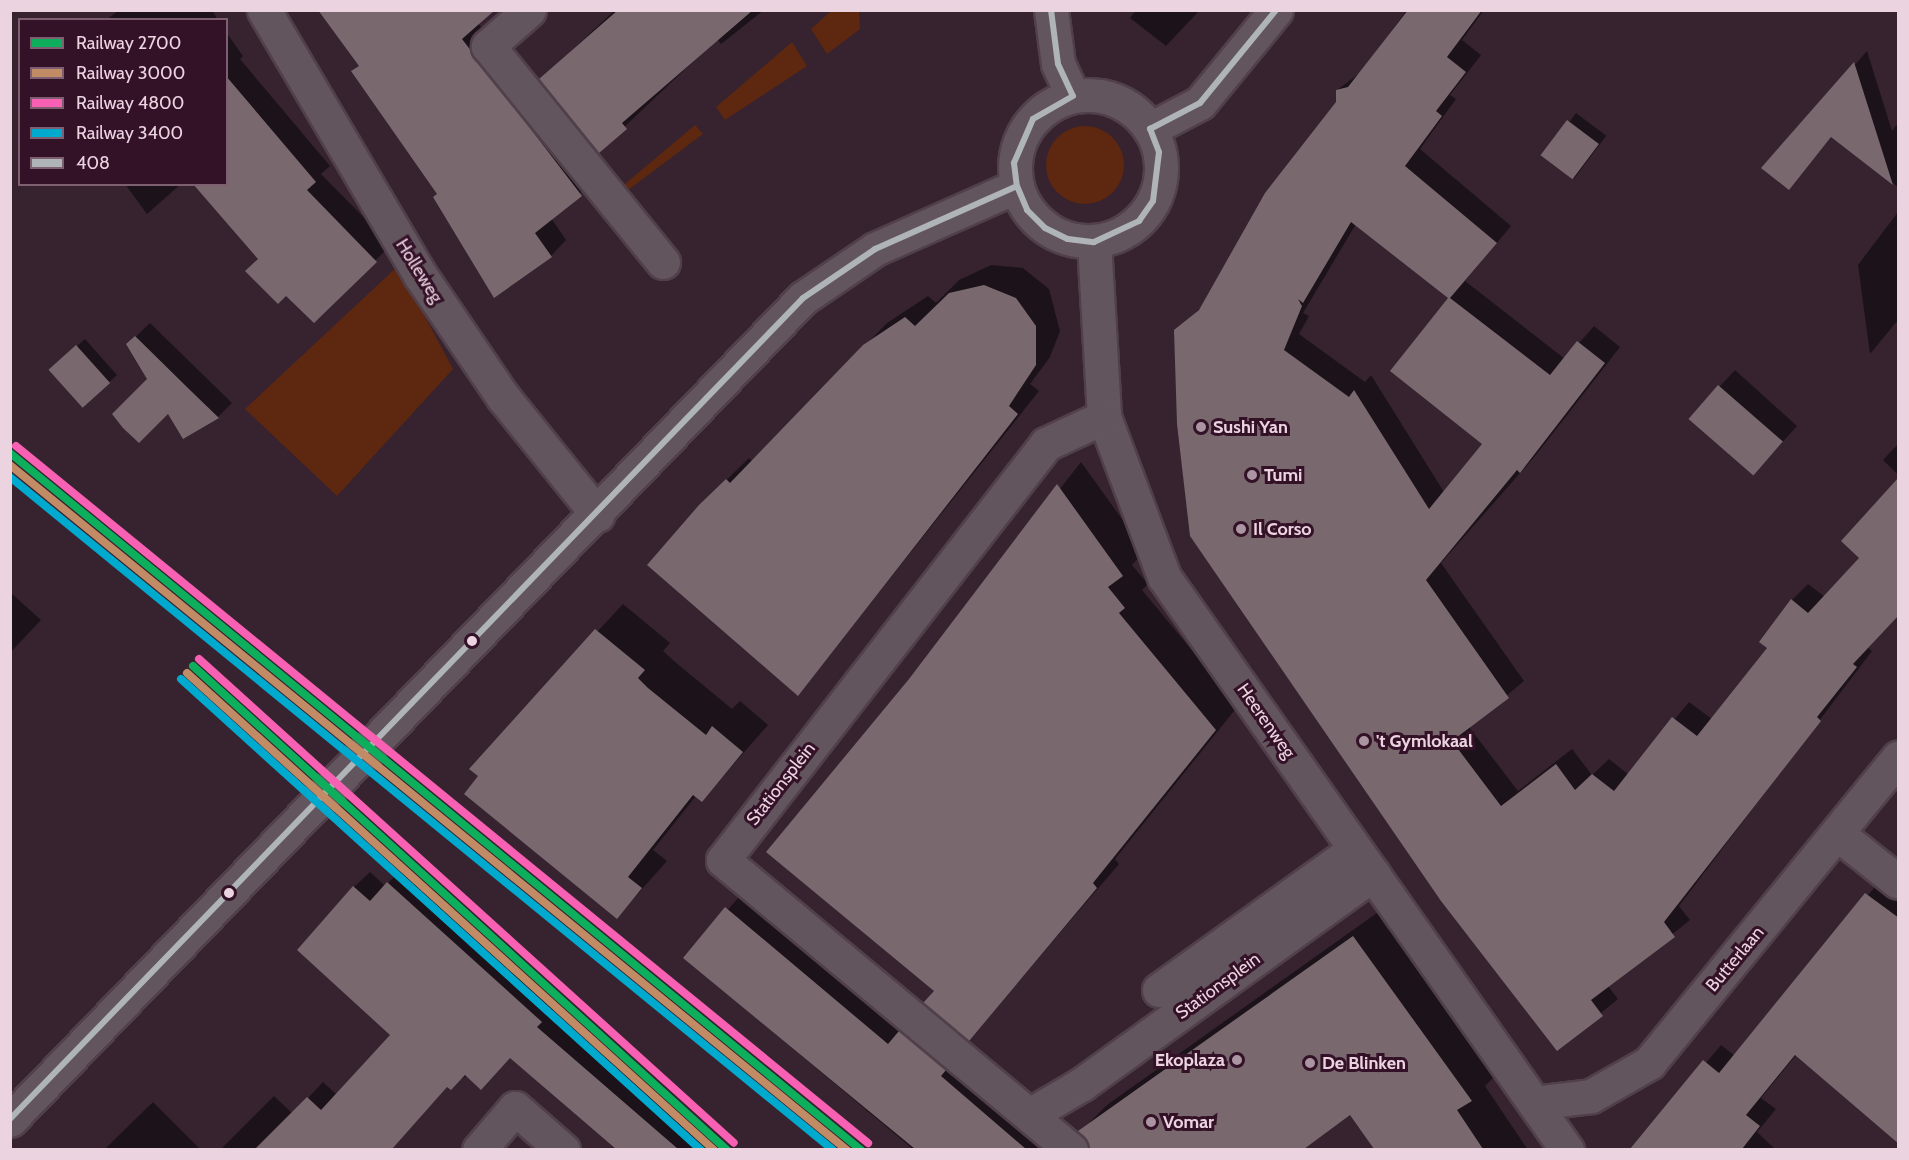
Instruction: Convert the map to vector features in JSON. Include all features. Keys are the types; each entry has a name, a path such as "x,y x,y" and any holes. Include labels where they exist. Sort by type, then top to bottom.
{"street":[{"name":"Holleweg","path":"264,10 420,275 517,415 598,515"},
{"path":"529,10 488,46 663,262"},
{"path":"1051,10 1058,64 1073,96"},
{"path":"1150,129 1200,103 1276,10"},
{"path":"1073,96 1117,101 1150,129 1160,160 1154,201 1118,236 1094,242 1068,239 1045,228 1027,210 1017,186 1014,163 1033,119 1073,96"},
{"path":"10,1120 598,515 803,298 875,249 1017,186"},
{"name":"Heerenweg","path":"1094,242 1104,417 1164,577 1567,1149"},
{"name":"Stationsplein","path":"1071,1149 723,860 1046,444 1104,417"},
{"name":"Butterlaan","path":"1534,1104 1591,1096 1649,1063 1839,835 1899,758"},
{"path":"1839,835 1899,882"},
{"path":"1159,990 1364,862"},
{"name":"Stationsplein","path":"1031,1114 1082,1084 1364,862"},
{"path":"478,1149 515,1108 563,1149"}],"shaded area":[{"path":"831,11 859,11 860,29 827,54 811,29"},
{"path":"792,42 807,66 725,120 716,107"},
{"path":"695,125 703,134 624,193 619,189"},
{"path":"1077,126 1093,126 1107,132 1118,143 1124,157 1124,173 1118,187 1107,198 1093,204 1077,204 1063,198 1052,187 1046,173 1046,157 1052,143 1063,132"},
{"path":"398,266 453,369 337,496 245,409"}],"building":[{"path":"318,10 495,10 462,39 582,196 535,233 552,257 494,298 433,197 437,194 351,71 359,66"},
{"path":"618,10 753,10 622,123 627,129 599,153 539,79"},
{"path":"1408,10 1482,10 1447,57 1466,72 1436,111 1442,116 1405,166 1497,243 1450,298 1550,375 1577,341 1605,363 1520,473 1517,470 1426,580 1509,698 1452,741 1501,806 1556,764 1575,790 1592,774 1614,791 1672,717 1697,736 1767,648 1759,642 1791,599 1808,613 1859,558 1841,541 1899,477 1899,615 1853,664 1857,667 1817,717 1821,721 1664,922 1675,937 1591,1000 1603,1016 1557,1051 1441,901 1190,536 1177,424 1174,330 1199,310 1265,193 1336,102 1336,90 1348,87","holes":["1351,222 1448,298 1390,371 1482,444 1429,509 1354,390 1349,397 1284,350 1302,306 1298,299 1303,303"]},
{"path":"1854,62 1893,185 1831,137 1789,190 1761,168"},
{"path":"228,78 316,182 307,190 377,262 314,323 286,296 278,304 245,271 258,259 195,186 228,186"},
{"path":"1567,120 1599,144 1572,179 1541,155"},
{"path":"984,285 1016,298 1036,326 1036,365 1009,406 1018,414 798,696 647,565 699,505 726,479 730,483 863,345 905,317 915,326 949,293"},
{"path":"135,336 219,418 183,439 168,414 139,443 123,428 112,414 147,379 126,344"},
{"path":"76,345 110,383 83,408 49,370"},
{"path":"1718,385 1783,441 1753,475 1688,419"},
{"path":"1057,484 1123,576 1108,587 1125,608 1119,613 1216,730 1093,883 1097,888 969,1041 923,1003 934,991 766,852 909,679"},
{"path":"595,629 645,670 638,678 648,688 706,735 712,726 743,752 702,802 693,795 628,877 642,888 617,919 464,794 478,776 469,769"},
{"path":"387,882 542,1022 537,1027 678,1149 616,1149 510,1058 481,1090 465,1075 451,1090 447,1087 392,1149 255,1149 307,1097 321,1110 390,1035 297,950 353,886 370,901"},
{"path":"1865,893 1899,918 1899,1144 1795,1055 1746,1115 1760,1126 1742,1149 1630,1149 1703,1060 1719,1073"},
{"path":"725,907 888,1044 899,1031 946,1070 941,1076 1026,1149 915,1149 683,958"},
{"name":"De Blinken","path":"1353,936 1472,1101 1457,1110 1483,1149 1374,1149 1350,1115 1304,1149 1089,1149 1078,1131"}],"rail line":[{"name":"4800","path":"16,446 868,1143"},
{"name":"2700","path":"10,453 861,1150"},
{"name":"3000","path":"10,465 847,1150"},
{"name":"3400","path":"10,477 833,1150"},
{"name":"4800","path":"199,659 734,1143"},
{"name":"2700","path":"193,666 727,1150"},
{"name":"3000","path":"187,673 714,1150"},
{"name":"3400","path":"181,679 701,1150"}],"transit line":[{"name":"408","path":"1051,10 1058,64 1073,96 1033,119 1014,163 1017,186 1027,210 1045,228 1068,239 1094,242 1139,221 1153,201 1159,152 1150,129 1200,103 1276,10"},
{"name":"408","path":"10,1119 803,298 875,249 1017,186"}],"place":[{"name":"Sushi Yan","path":"1201,427"},
{"name":"Tumi","path":"1252,475"},
{"name":"Il Corso","path":"1241,529"},
{"name":"'t Gymlokaal","path":"1364,741"},
{"name":"Ekoplaza","path":"1237,1060"},
{"name":"De Blinken","path":"1310,1063"},
{"name":"Vomar","path":"1151,1122"}]}
